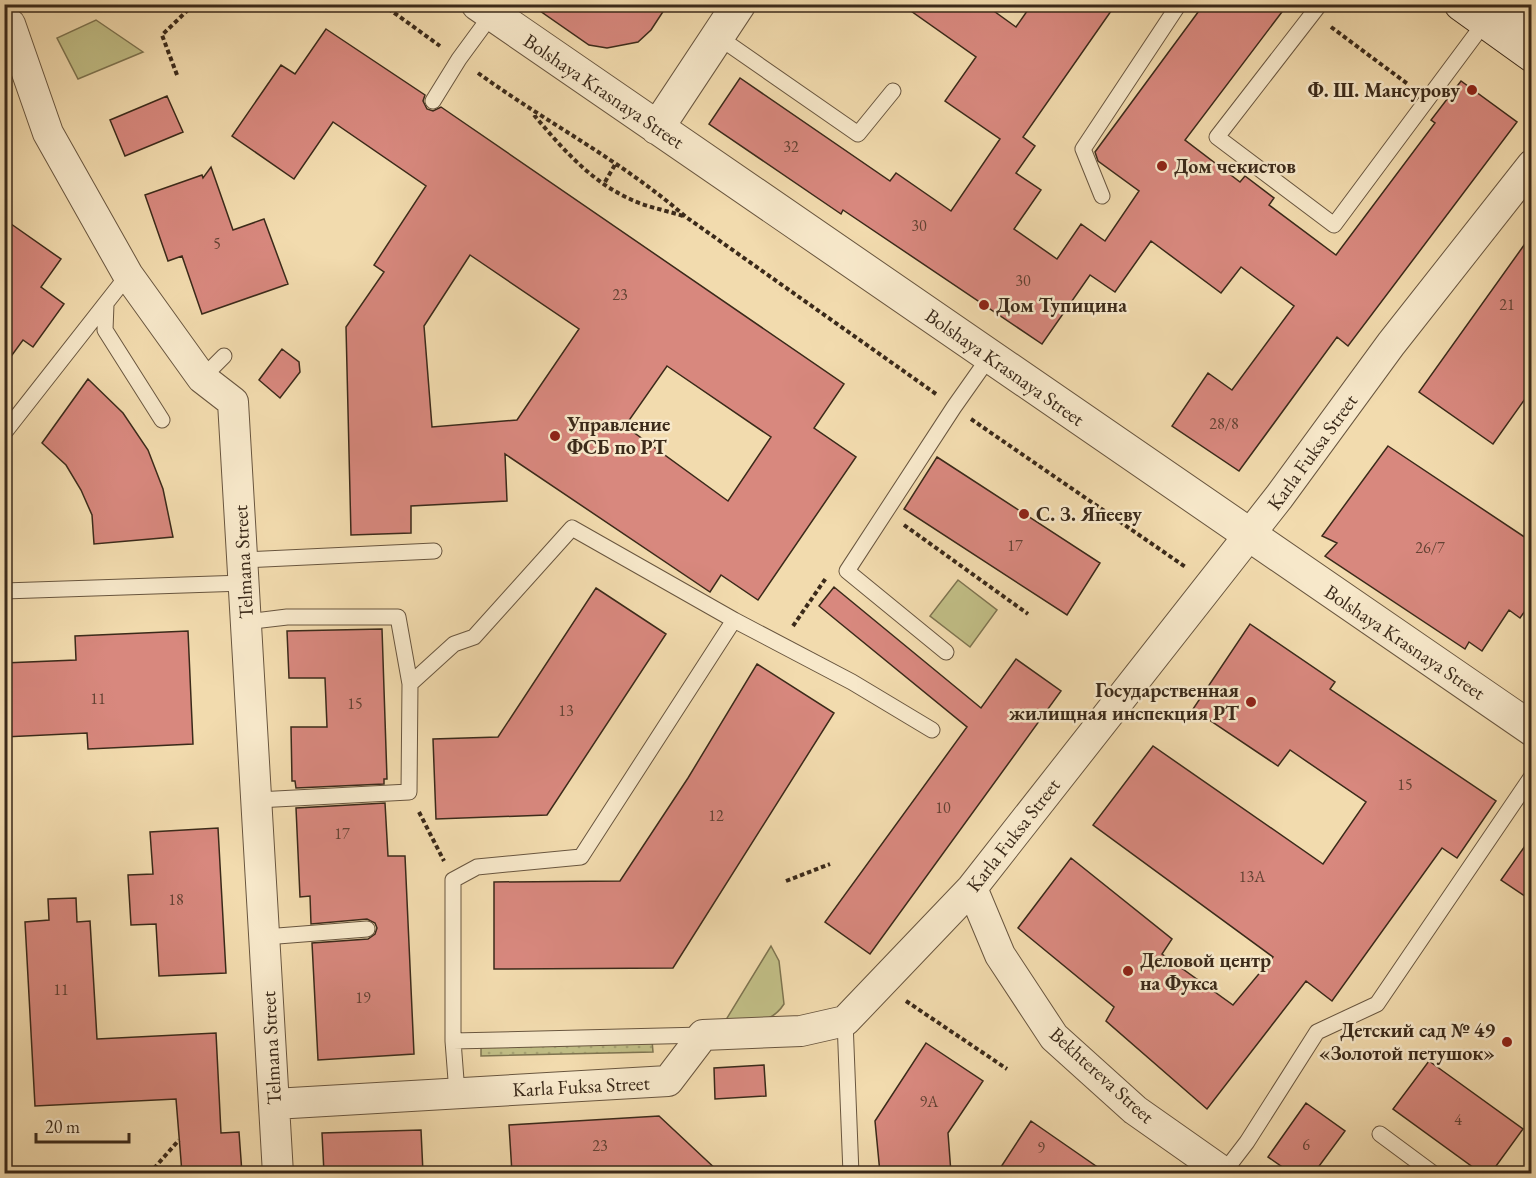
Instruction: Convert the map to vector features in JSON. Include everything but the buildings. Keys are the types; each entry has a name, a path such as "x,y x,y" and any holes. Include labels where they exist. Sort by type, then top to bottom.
{"street":[{"path":"657,128 738,4"},
{"name":"Bolshaya Krasnaya Street","path":"485,10 1532,729"},
{"path":"1485,10 1532,20"},
{"path":"1485,10 1532,55"},
{"name":"Telmana Street","path":"4,20 10,24 48,133 128,275 202,378 233,402 278,1173"},
{"name":"Karla Fuksa Street","path":"845,1021 972,888 1250,535 1391,344 1532,165"},
{"name":"Bekhtereva Street","path":"972,888 1000,955 1054,1037 1135,1110 1225,1173"},
{"path":"703,1035 801,1031 845,1021"},
{"name":"Karla Fuksa Street","path":"274,1104 668,1082 703,1035"}],"lane":[{"path":"1102,196 1083,149 1179,4"},
{"path":"1317,9 1217,137 1334,225 1427,99 1485,10"},
{"path":"433,101 459,60 485,10"},
{"path":"717,36 858,134 893,91"},
{"path":"4,433 128,275"},
{"path":"106,304 105,330 162,420"},
{"path":"202,378 224,356"},
{"path":"946,652 847,571 990,356"},
{"path":"410,684 454,644 474,637 572,528 734,620 852,682 932,730"},
{"path":"4,591 243,572 434,551"},
{"path":"246,622 287,617 398,617 410,684 409,792 257,800"},
{"path":"456,1094 453,1041 453,880 477,867 581,857 734,620"},
{"path":"1225,1173 1317,1032 1377,1004 1532,776"},
{"path":"265,938 367,929"},
{"path":"845,1021 851,1173"},
{"path":"453,1041 703,1035"},
{"path":"1380,1134 1434,1173"}],"path":[{"path":"382,4 532,112 652,187 686,217 954,407 1190,570"},
{"path":"177,75 162,35 192,6"},
{"path":"1317,9 1427,99"},
{"path":"532,112 570,159 605,183 629,199 686,217"},
{"path":"605,183 616,163"},
{"path":"886,512 1028,614"},
{"path":"781,644 824,579 847,571"},
{"path":"409,792 453,880"},
{"path":"786,881 830,864"},
{"path":"906,1000 1007,1070"},
{"path":"149,1173 179,1140"}],"shaded area":[{"path":"96,20 143,52 78,79 57,38"},
{"path":"958,580 997,610 970,647 930,616"},
{"path":"771,946 779,961 784,1004 765,1020 750,1023 724,1023"},
{"path":"652,1040 653,1052 481,1056 481,1045"}],"place":[{"name":"Ф. Ш. Мансурову","path":"1472,90"},
{"name":"Дом чекистов","path":"1162,166"},
{"name":"Дом Тупицина","path":"984,305"},
{"name":"Управление ФСБ по РТ","path":"555,436"},
{"name":"С. З. Япееву","path":"1024,514"},
{"name":"Государственная жилищная инспекция РТ","path":"1251,702"},
{"name":"Деловой центр на Фукса","path":"1128,971"},
{"name":"Детский сад № 49 «Золотой петушок»","path":"1507,1042"}]}
